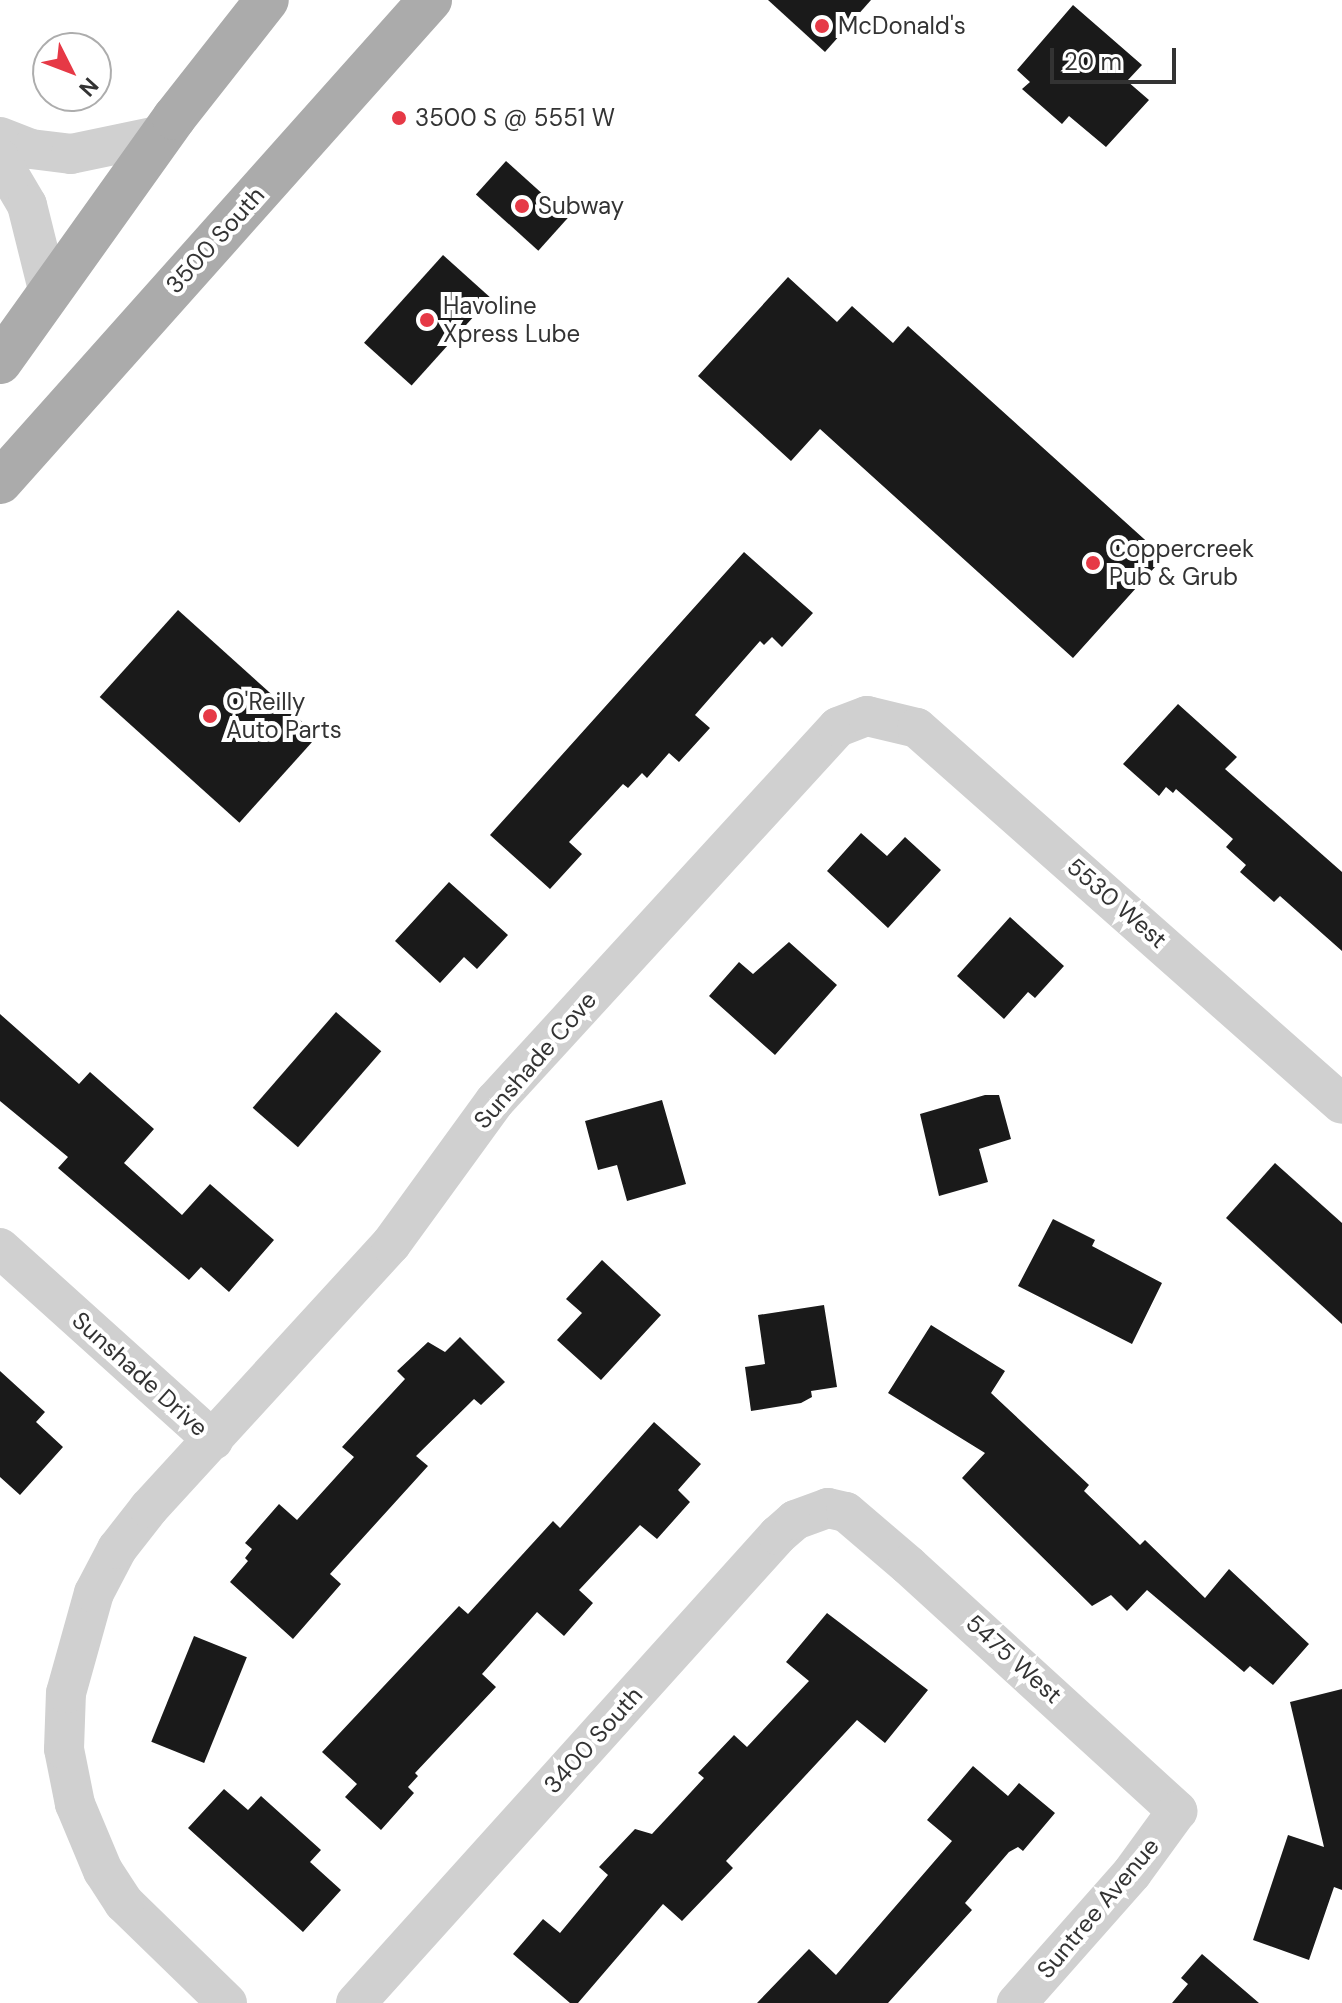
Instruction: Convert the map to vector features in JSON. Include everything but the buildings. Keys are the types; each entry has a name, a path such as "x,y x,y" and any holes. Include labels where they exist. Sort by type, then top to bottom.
{"main road":[{"path":"0,362 162,135 267,0"},
{"name":"3500 South","path":"0,482 430,0"}],"street":[{"path":"0,137 31,149 71,154 162,135"},
{"path":"0,159 27,205 49,293"},
{"name":"5530 West","path":"883,716 917,728 934,741 1342,1104"},
{"name":"Sunshade Cove","path":"213,1440 398,1235 495,1101 823,740 852,719 883,716"},
{"name":"Sunshade Drive","path":"0,1248 213,1440 125,1539 94,1593 66,1693 64,1749 75,1804 103,1871 148,1931 227,2003"},
{"name":"3400 South","path":"356,2003 778,1535 811,1512 828,1508 846,1512"},
{"name":"5475 West","path":"846,1512 1177,1811"},
{"name":"Suntree Avenue","path":"1017,2003 1132,1873 1177,1811"}],"place":[{"name":"McDonald's","path":"822,26"},
{"name":"3500 S @ 5551 W","path":"399,118"},
{"name":"Subway","path":"522,206"},
{"name":"Havoline Xpress Lube","path":"427,320"},
{"name":"Coppercreek Pub & Grub","path":"1093,563"},
{"name":"O'Reilly Auto Parts","path":"210,716"}]}
